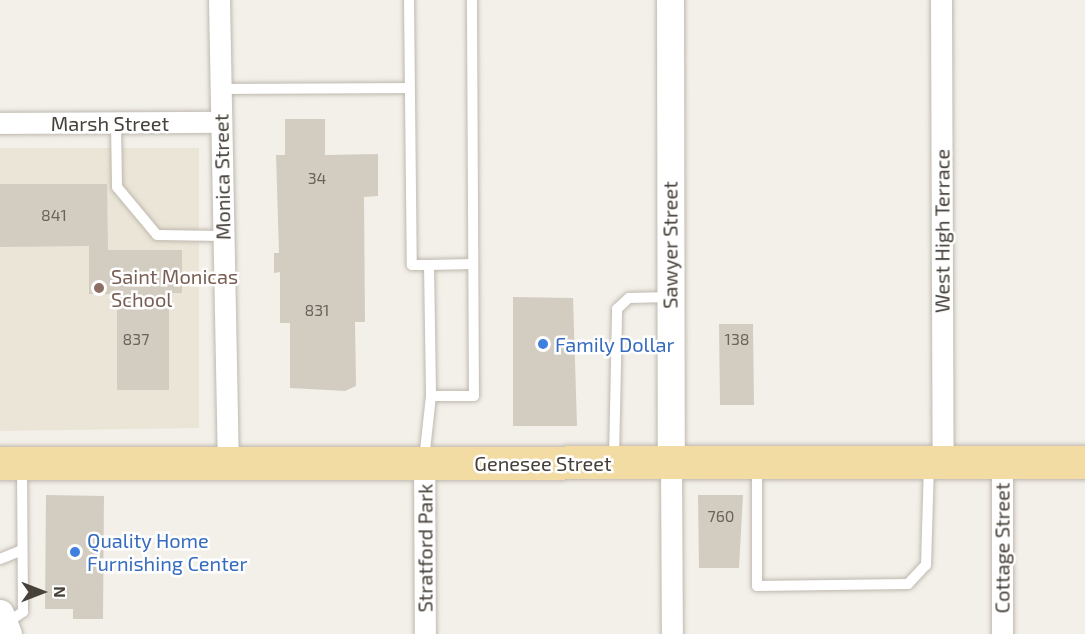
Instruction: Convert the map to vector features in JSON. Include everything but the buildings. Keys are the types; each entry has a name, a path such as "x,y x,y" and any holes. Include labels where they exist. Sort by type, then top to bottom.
{"main road":[{"name":"Genesee Street","path":"11,463 1085,462"}],"street":[{"name":"Monica Street","path":"219,0 228,463"},
{"name":"Sawyer Street","path":"669,0 672,634"},
{"name":"West High Terrace","path":"936,463 941,0"},
{"name":"Marsh Street","path":"0,123 221,122"},
{"name":"Cottage Street","path":"1002,462 1002,634"},
{"name":"Stratford Park","path":"424,463 425,634"}],"lane":[{"path":"409,0 412,265 474,264"},
{"path":"431,396 474,396 472,0"},
{"path":"220,89 410,88"},
{"path":"116,123 117,187 157,235 223,237"},
{"path":"424,463 431,396 429,265"},
{"path":"614,463 617,309 629,298 670,297"},
{"path":"4,624 23,612 20,551 11,463"},
{"path":"757,463 757,586 851,587 908,584 920,574 927,549 936,463"},
{"path":"0,559 20,551"}],"shaded area":[{"name":"Saint Monicas School","path":"0,148 199,148 199,428 0,431"}],"place":[{"name":"Saint Monicas School","path":"99,288"},
{"name":"Family Dollar","path":"543,344"},
{"name":"Quality Home Furnishing Center","path":"75,552"}]}
